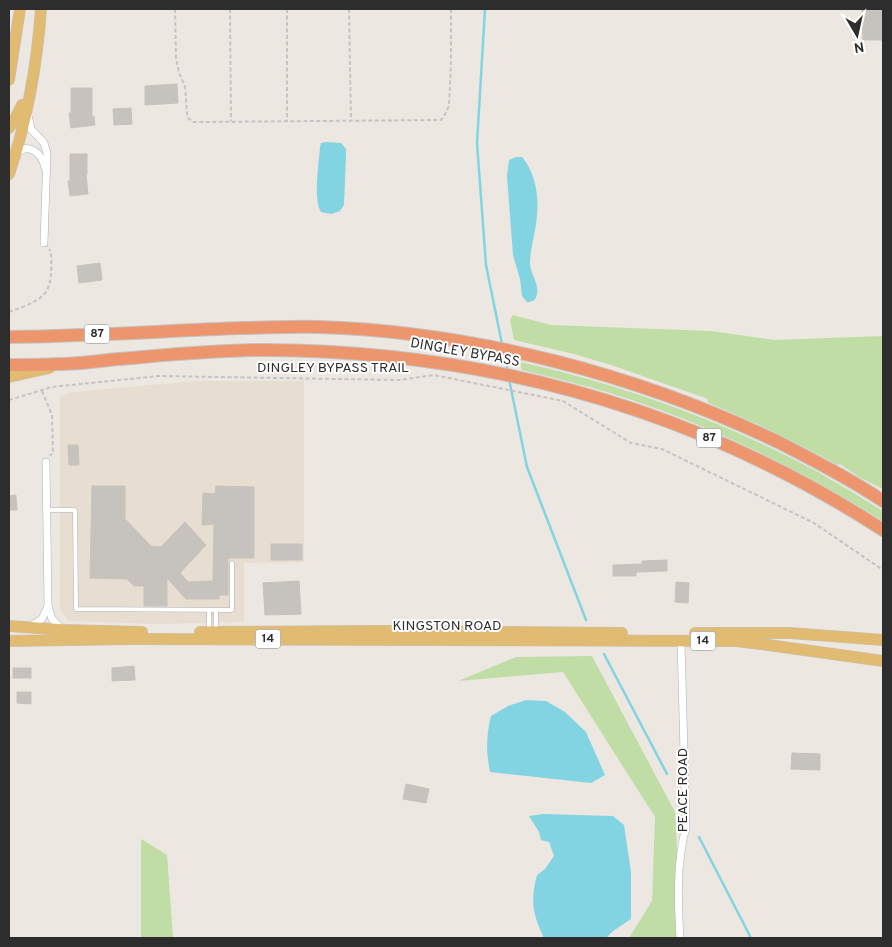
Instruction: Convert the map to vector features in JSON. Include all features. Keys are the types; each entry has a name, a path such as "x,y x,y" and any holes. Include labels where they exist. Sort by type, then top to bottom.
{"highway":[{"name":"DINGLEY BYPASS","path":"11,337 317,327 411,334 491,347 522,353 600,374 660,393 743,425 816,461 883,501"},
{"name":"DINGLEY BYPASS","path":"9,365 60,364 174,354 262,350 386,356 491,372 522,378 621,405 707,437 800,481 856,512 883,530"}],"main road":[{"path":"9,80 20,9"},
{"path":"9,174 32,82 41,9"},
{"path":"9,128 32,82"},
{"path":"9,377 60,364"},
{"name":"KINGSTON ROAD","path":"9,626 62,630 213,635"},
{"path":"790,633 793,640 862,651 883,659"},
{"name":"KINGSTON ROAD","path":"9,641 213,635 681,637 790,633 883,640"},
{"name":"KINGSTON ROAD","path":"681,637 768,644 883,659"}],"street":[{"path":"27,107 31,129 46,146 48,160 44,243"},
{"path":"15,154 25,149 37,152 43,160 46,176"},
{"path":"46,462 48,606 52,619 62,630"},
{"path":"29,627 42,619 48,606"},
{"name":"PEACE ROAD","path":"680,938 678,908 680,846 686,827 681,637"}],"lane":[{"path":"47,510 76,510 76,609 232,610 232,563"},
{"path":"209,610 213,635"},
{"path":"213,635 216,610"}],"path":[{"path":"175,9 176,58 179,73 185,86 188,118 193,122 441,120 449,106 451,9"},
{"path":"230,9 231,121"},
{"path":"287,9 287,121"},
{"path":"349,9 350,120"},
{"path":"9,312 38,300 50,285 52,276 51,252 44,243"},
{"name":"DINGLEY BYPASS TRAIL","path":"9,400 52,387 158,376 399,380 434,375 524,392 563,401 631,443 662,449 814,523 883,570"},
{"path":"42,390 52,415 53,452 46,462"}],"shaded area":[{"path":"194,381 304,381 304,562 244,563 244,622 155,624 68,621 60,609 60,396 74,392"}],"green space":[{"path":"513,315 551,325 711,331 775,340 883,336 883,489 859,477 840,464 838,465 773,432 707,402 708,399 614,366 574,354 514,340 510,320"},
{"path":"520,362 626,390 728,429 795,460 850,491 883,511 883,521 792,469 730,439 632,400 522,370"},
{"path":"592,656 675,812 682,938 629,938 652,901 655,817 563,672 458,681 516,657"},
{"path":"141,839 167,855 173,938 141,938"}],"water":[{"path":"321,143 341,143 346,149 344,205 340,211 331,214 321,212 317,198 320,147"},
{"path":"522,157 530,170 535,184 537,200 530,264 537,286 537,294 533,301 529,302 522,296 520,279 513,255 507,176 509,160"},
{"path":"526,700 546,701 565,712 586,732 605,775 591,783 490,772 487,744 491,716 508,706"},
{"path":"543,814 613,816 624,825 631,872 631,919 606,938 544,938 537,922 533,900 537,875 545,869 554,856 549,842 541,840 539,832 529,816"}],"building":[{"path":"862,9 883,9 883,40 863,40"},
{"path":"177,84 178,103 145,105 145,86"},
{"path":"71,88 92,88 92,117 94,116 95,125 71,128 69,113 71,113"},
{"path":"131,108 132,124 114,125 113,109"},
{"path":"70,154 87,154 88,194 70,196 68,181 70,181"},
{"path":"100,263 102,280 79,283 77,266"},
{"path":"68,445 78,445 79,465 69,465"},
{"path":"92,486 125,486 125,519 151,546 161,547 185,522 206,545 180,573 188,582 213,581 214,524 202,525 203,493 215,494 216,486 254,487 254,558 228,558 228,595 219,595 219,599 186,599 167,578 167,606 144,606 144,586 134,586 127,579 90,578"},
{"path":"16,495 17,510 9,510 9,496"},
{"path":"271,544 302,544 302,560 271,560"},
{"path":"667,560 667,571 636,572 636,576 613,576 613,565 642,564 642,561"},
{"path":"299,581 301,614 265,615 263,583"},
{"path":"676,582 689,583 688,603 675,602"},
{"path":"134,666 135,680 112,681 112,668"},
{"path":"13,668 31,668 31,678 13,678"},
{"path":"17,692 31,692 31,704 17,703"},
{"path":"792,753 820,754 820,770 791,769"},
{"path":"406,784 429,789 426,803 403,799"}],"waterway":[{"path":"485,9 477,143 486,265 502,344"},
{"path":"504,355 508,371"},
{"path":"509,379 527,467 586,620"},
{"path":"604,654 667,774"},
{"path":"699,837 751,938"}]}
